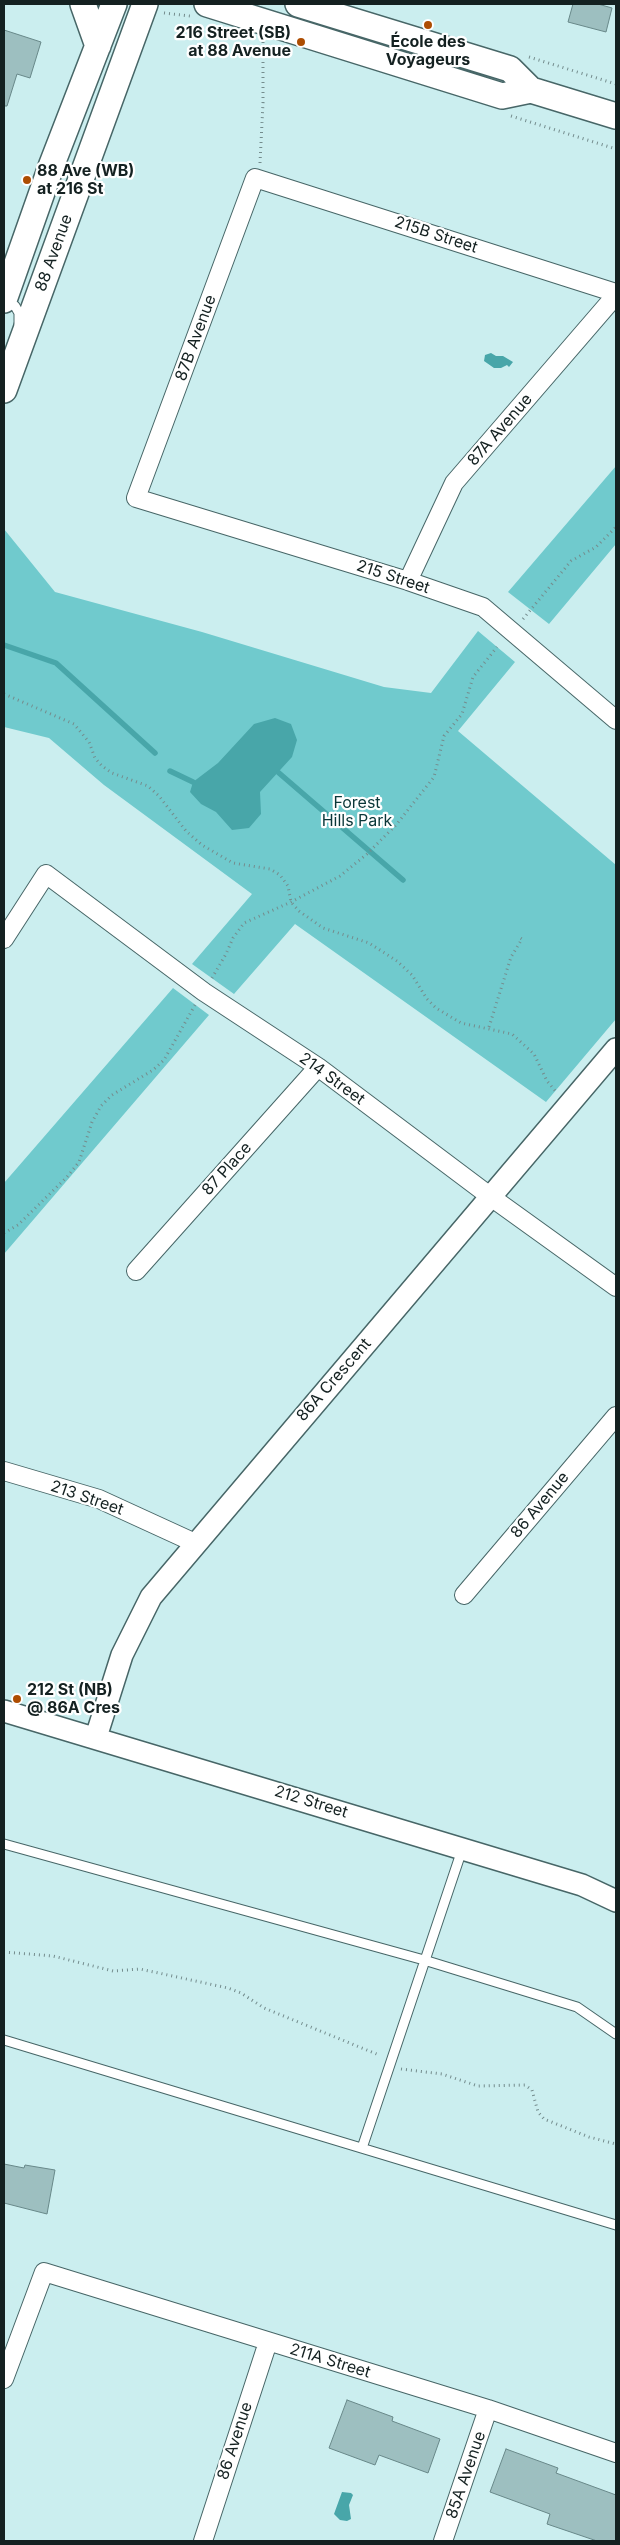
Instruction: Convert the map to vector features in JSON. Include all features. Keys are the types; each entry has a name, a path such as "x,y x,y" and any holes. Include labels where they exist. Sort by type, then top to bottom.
{"main road":[{"path":"82,4 98,46"},
{"name":"88 Avenue","path":"4,299 52,164 114,4"},
{"name":"88 Avenue","path":"4,390 145,4"},
{"path":"207,4 502,96 531,90"},
{"path":"298,4 510,69 531,90 616,116"}],"street":[{"name":"215B Street","path":"257,178 616,294"},
{"name":"87B Avenue","path":"136,498 257,178"},
{"name":"87A Avenue","path":"408,581 454,483 616,294"},
{"name":"215 Street","path":"136,498 408,581 484,608 615,718"},
{"name":"214 Street","path":"4,939 46,874 204,992 318,1067 491,1197 616,1287"},
{"name":"86A Crescent","path":"96,1737 122,1655 152,1597 616,1049"},
{"name":"87 Place","path":"136,1271 318,1067"},
{"name":"86 Avenue","path":"464,1595 616,1416"},
{"name":"213 Street","path":"4,1471 99,1499 195,1544"},
{"name":"212 Street","path":"4,1711 96,1737 582,1885 616,1901"},
{"name":"211A Street","path":"4,2379 44,2272 488,2410 616,2452"},
{"name":"86 Avenue","path":"203,2541 268,2342"},
{"name":"85A Avenue","path":"443,2541 488,2410"}],"lane":[{"path":"4,299 15,306 19,314 19,349"},
{"path":"4,1844 424,1960 577,2006 616,2034"},
{"path":"362,2148 462,1848"},
{"path":"4,2040 616,2225"}],"path":[{"path":"257,178 264,103 263,39"},
{"path":"521,621 571,561 596,547 616,527"},
{"path":"4,1233 23,1220 67,1177 79,1162 92,1122 101,1106 112,1095 154,1070 164,1060 226,954 233,938 244,923 291,902 340,876 367,854 396,826 434,777 444,736 462,714 473,676 497,647"},
{"path":"4,694 74,724 89,742 95,758 102,766 112,773 148,786 186,831 221,858 233,863 270,869 280,875 288,886 291,902 299,912 324,928 369,943 391,957 412,975 427,999 436,1008 468,1025 489,1027 512,1034 534,1054 552,1088 569,1104"},
{"path":"489,1027 511,957 522,939 519,937"},
{"path":"4,1952 53,1956 113,1971 140,1969 228,1988 241,1993 264,2008 380,2056 389,2066 413,2072 442,2074 478,2086 525,2085 532,2090 538,2112 544,2119 590,2137 616,2144"}],"green space":[{"path":"616,466 616,544 549,624 508,592"},
{"name":"Forest Hills Park","path":"4,529 55,592 202,632 384,687 431,693 478,631 515,662 458,731 616,865 616,1019 546,1102 295,924 234,994 192,964 252,894 104,785 49,738 4,727"},
{"path":"173,988 209,1015 4,1254 4,1183"}],"shaded area":[{"path":"491,353 496,356 503,356 513,362 509,367 507,365 501,368 494,368 484,361 485,355"},
{"path":"275,718 291,724 297,740 292,757 260,792 261,814 249,828 232,830 216,812 201,804 190,792 193,782 218,763 254,724"},
{"path":"342,2492 353,2495 349,2505 351,2519 347,2521 340,2520 334,2514"}],"building":[{"path":"573,4 598,4 612,8 606,32 568,22"},
{"path":"4,30 41,42 30,78 17,74 7,106 4,106"},
{"path":"4,2164 24,2168 25,2165 55,2170 47,2214 4,2203"},
{"path":"347,2400 393,2417 392,2421 440,2439 428,2473 379,2455 375,2465 329,2448"},
{"path":"506,2449 558,2468 556,2473 616,2495 616,2541 597,2541 547,2524 550,2514 490,2492"}],"waterway":[{"path":"4,645 56,663 155,753"},
{"path":"170,771 193,782"},
{"path":"279,773 403,880"}],"place":[{"name":"École des Voyageurs","path":"428,25"},
{"name":"216 Street (SB) at 88 Avenue","path":"301,42"},
{"name":"88 Ave (WB) at 216 St","path":"27,180"},
{"name":"212 St (NB) @ 86A Cres","path":"17,1699"}]}
